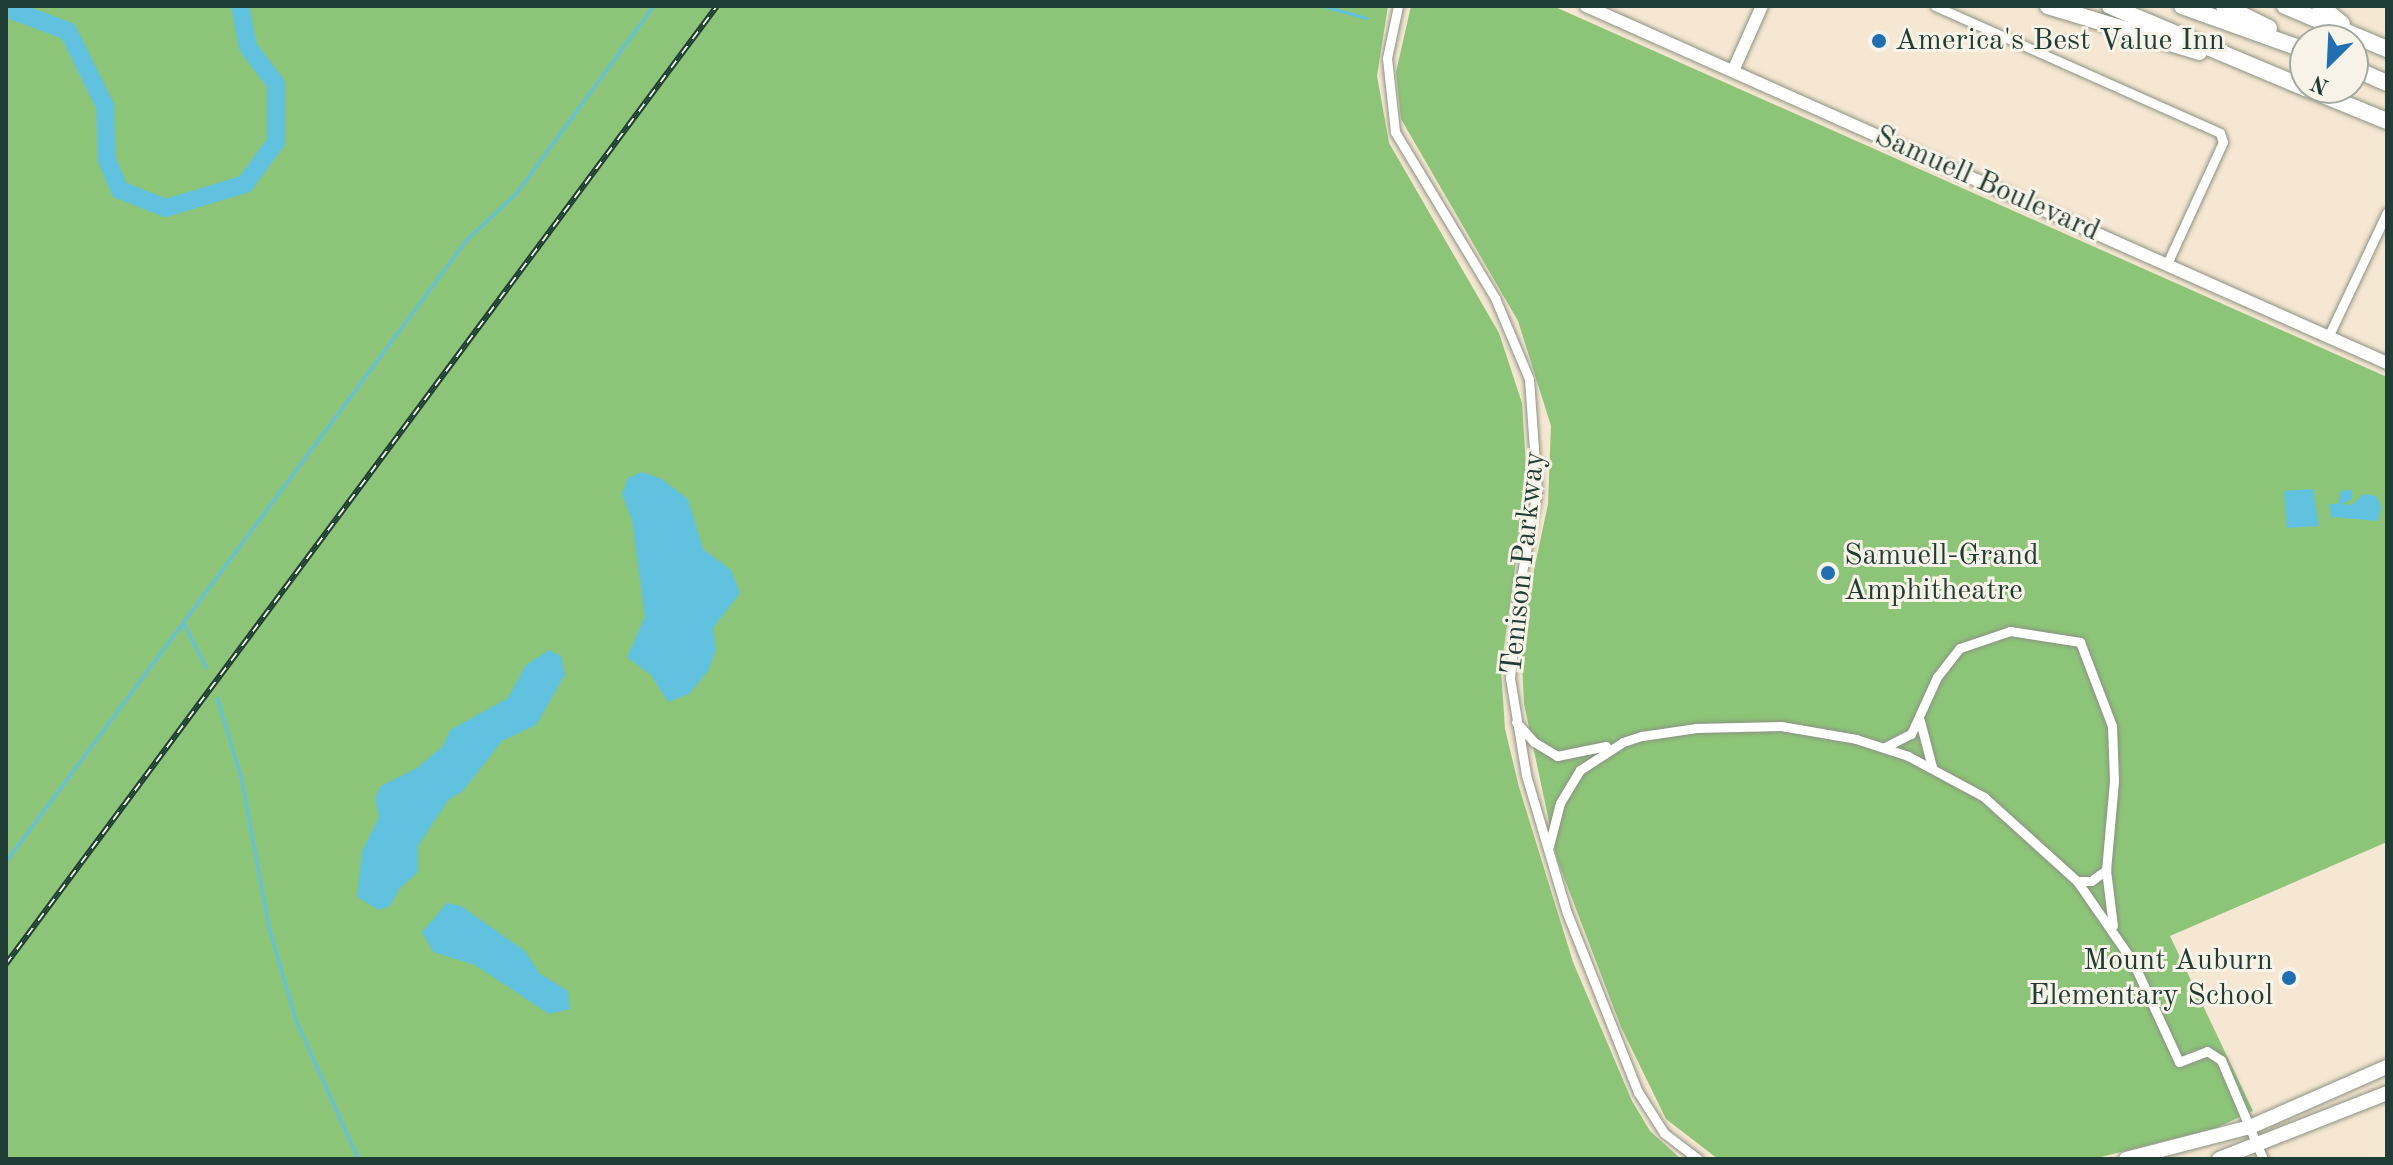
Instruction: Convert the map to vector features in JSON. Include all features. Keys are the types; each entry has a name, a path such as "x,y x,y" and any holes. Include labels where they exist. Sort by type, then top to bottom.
{"highway":[{"path":"2048,6 2169,47 2230,57"},
{"path":"2110,6 2289,81"},
{"path":"2182,6 2289,41"},
{"path":"2224,6 2289,38"},
{"path":"2230,6 2289,37"},
{"path":"2285,6 2329,24"},
{"path":"2320,6 2342,24"},
{"path":"2345,104 2387,121"}],"main road":[{"name":"Samuell Boulevard","path":"1586,6 2387,363"},
{"path":"1733,71 1762,6"},
{"path":"2126,1159 2250,1127 2387,1067"},
{"path":"2219,1159 2261,1153 2387,1093"}],"street":[{"name":"Tenison Parkway","path":"1398,6 1386,70 1395,132 1495,298 1529,379 1537,483 1513,637 1514,719 1548,853 1638,1092 1664,1133 1698,1159"},
{"path":"1935,6 2216,131 2223,142 2167,264"},
{"path":"2328,337 2387,212"},
{"path":"1884,747 1899,743 1920,721 1946,662 1977,639 2026,631 2080,642 2112,726 2114,781 2106,870 2113,930"},
{"path":"1514,719 1534,742 1557,756 1674,730 1756,725 1831,734 1884,747 1932,767 2005,812 2077,881 2113,930 2179,1062 2214,1053 2261,1153"},
{"path":"1920,721 1932,767"},
{"path":"1548,853 1555,818 1568,788 1590,761 1623,742"},
{"path":"2077,881 2091,881 2106,870"}],"green space":[{"path":"6,6 1388,6 1377,76 1389,143 1499,333 1522,403 1527,482 1501,669 1505,729 1519,787 1573,962 1632,1101 1650,1131 1681,1159 6,1159"},
{"path":"1411,6 1553,6 2387,377 2387,842 2170,936 2253,1111 2216,1128 2093,1159 1718,1159 1666,1119 1621,1027 1557,859 1524,704 1522,663 1523,622 1548,504 1551,426 1518,321 1401,119 1396,72"}],"water":[{"path":"642,472 662,479 688,499 703,549 731,570 740,593 713,628 716,650 708,671 689,694 668,702 651,675 627,657 645,617 632,520 622,494 628,478"},
{"path":"2313,489 2319,526 2287,528 2284,491"},
{"path":"2352,490 2352,499 2343,504 2352,505 2363,494 2376,496 2381,507 2378,521 2331,517 2329,504 2338,504 2341,491"},
{"path":"549,650 561,656 565,675 536,725 502,741 462,792 449,799 418,846 418,872 400,888 390,906 379,910 357,897 362,851 379,817 375,798 381,786 417,768 443,746 450,730 508,698 526,665"},
{"path":"447,903 461,906 525,951 539,973 568,991 570,1009 549,1014 475,965 433,952 422,932"}],"waterway":[{"path":"6,8 68,31 105,106 107,160 120,190 166,208 245,184 276,142 276,84 248,47 240,6"},
{"path":"6,861 466,240 516,193 653,6"},
{"path":"1324,6 1366,18"},
{"path":"183,623 206,667"},
{"path":"217,698 241,778 269,929 296,1021 358,1159"}],"railway":[{"path":"6,964 717,6"}],"place":[{"name":"America's Best Value Inn","path":"1879,41"},
{"name":"Samuell-Grand Amphitheatre","path":"1828,573"},
{"name":"Mount Auburn Elementary School","path":"2289,978"}]}
